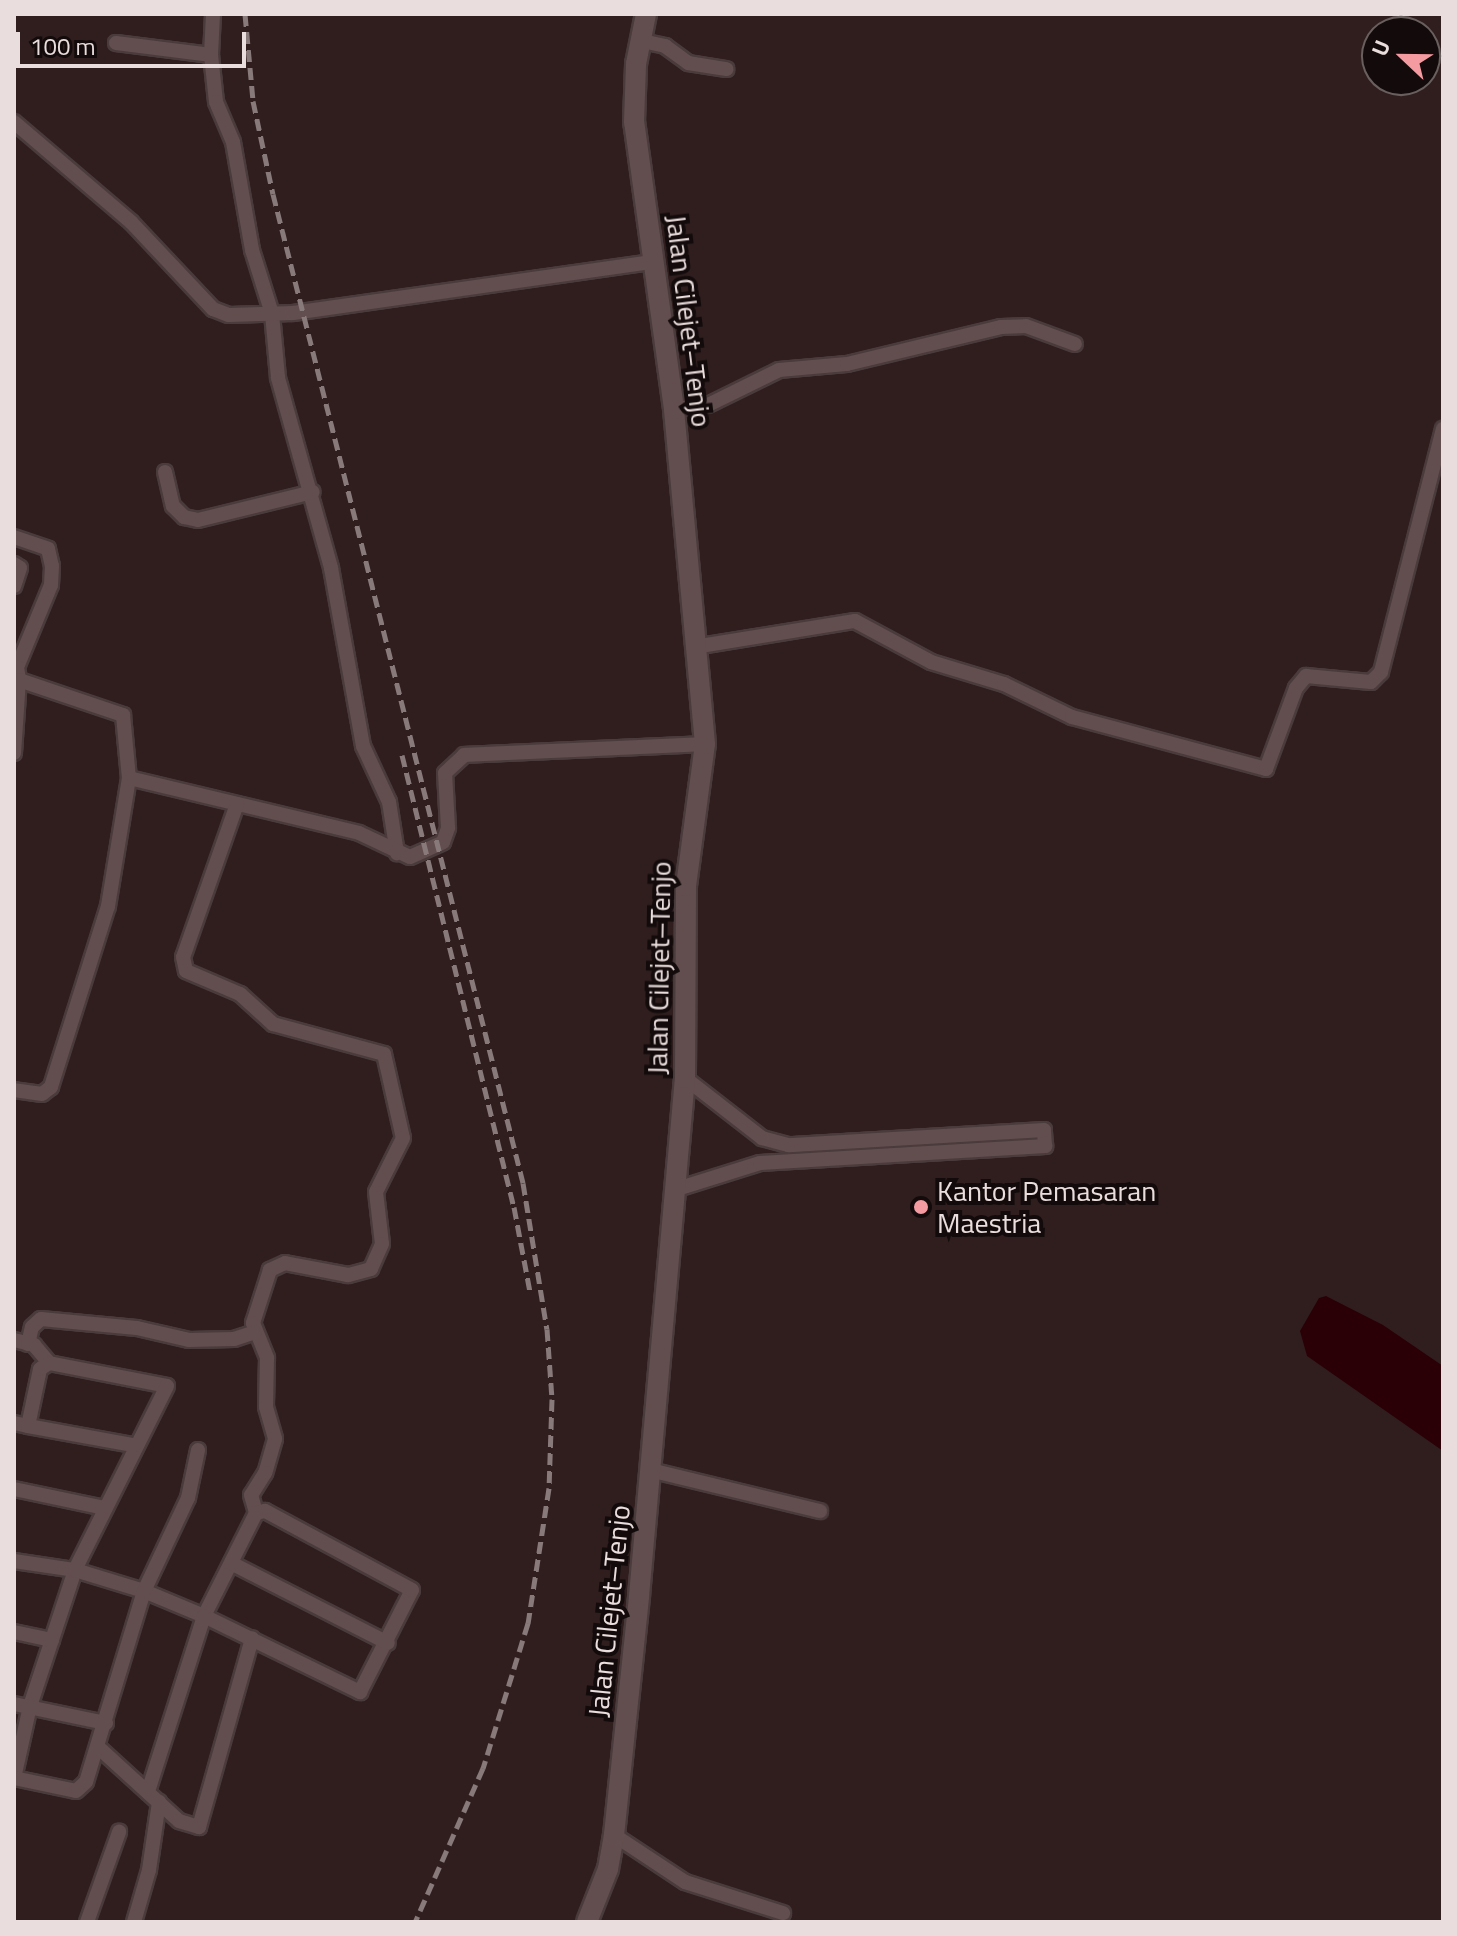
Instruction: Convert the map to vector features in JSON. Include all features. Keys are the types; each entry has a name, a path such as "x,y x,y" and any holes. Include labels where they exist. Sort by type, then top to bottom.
{"main road":[{"name":"Jalan Cilejet–Tenjo","path":"587,1922 608,1869 614,1835 677,1189 685,1078 686,886 705,744 674,409 634,122 646,14"}],"street":[{"path":"213,14 211,55 216,102 233,142 252,250 272,314 278,378 313,492 363,746 389,802 397,853"},
{"path":"642,41 665,46 688,63 727,69"},
{"path":"116,43 211,55"},
{"path":"14,122 131,222 213,309 229,315 272,314 652,262"},
{"path":"674,409 708,405 779,370 847,364 1001,327 1026,326 1075,344"},
{"path":"694,647 855,621 931,662 1004,684 1072,717 1266,769 1296,688 1306,676 1371,682 1381,672 1443,429"},
{"path":"165,472 173,506 184,517 198,520 313,492"},
{"path":"14,537 48,549 52,566 51,585 17,667 19,680 14,753"},
{"path":"14,564 20,568 14,586"},
{"path":"14,1090 42,1094 51,1087 108,906 129,778 123,715 19,680"},
{"path":"129,778 359,833 397,853 416,856 443,842 445,773 464,755 705,744"},
{"path":"134,1922 149,1870 153,1797 204,1616 256,1513 251,1495 268,1464 275,1430 266,1407 267,1358 255,1332 254,1314 274,1265 356,1276 376,1262 382,1244 376,1192 403,1138 384,1054 273,1024 240,994 186,971 183,957 237,804"},
{"path":"677,1189 760,1163 986,1152 1045,1146 1044,1130 983,1136 788,1145 762,1138 685,1078"},
{"path":"983,1136 986,1152"},
{"path":"760,1163 762,1138"},
{"path":"198,1450 188,1498 144,1591 86,1782 76,1791 14,1778 30,1706 75,1570 133,1445 166,1391 164,1382 49,1363 21,1342 41,1319 137,1328 189,1340 234,1339 255,1332"},
{"path":"49,1363 40,1369 21,1425 133,1445"},
{"path":"650,1470 820,1511"},
{"path":"14,1489 104,1508"},
{"path":"14,1561 75,1570 144,1591 252,1638 360,1692 412,1593 409,1588 265,1511 256,1513"},
{"path":"231,1563 388,1643"},
{"path":"14,1632 52,1640"},
{"path":"98,1747 194,1829 203,1822 252,1638"},
{"path":"14,1704 106,1723"},
{"path":"87,1922 119,1832"},
{"path":"614,1835 685,1882 783,1913"}],"shaded area":[{"path":"1326,1296 1383,1325 1443,1366 1443,1451 1307,1356 1300,1331 1319,1298"}],"railway":[{"path":"245,14 253,101 273,194 523,1183 547,1329 552,1399 549,1488 528,1623 483,1768 415,1922"},
{"path":"402,755 514,1207 530,1292"}],"place":[{"name":"Kantor Pemasaran Maestria","path":"921,1207"}]}
